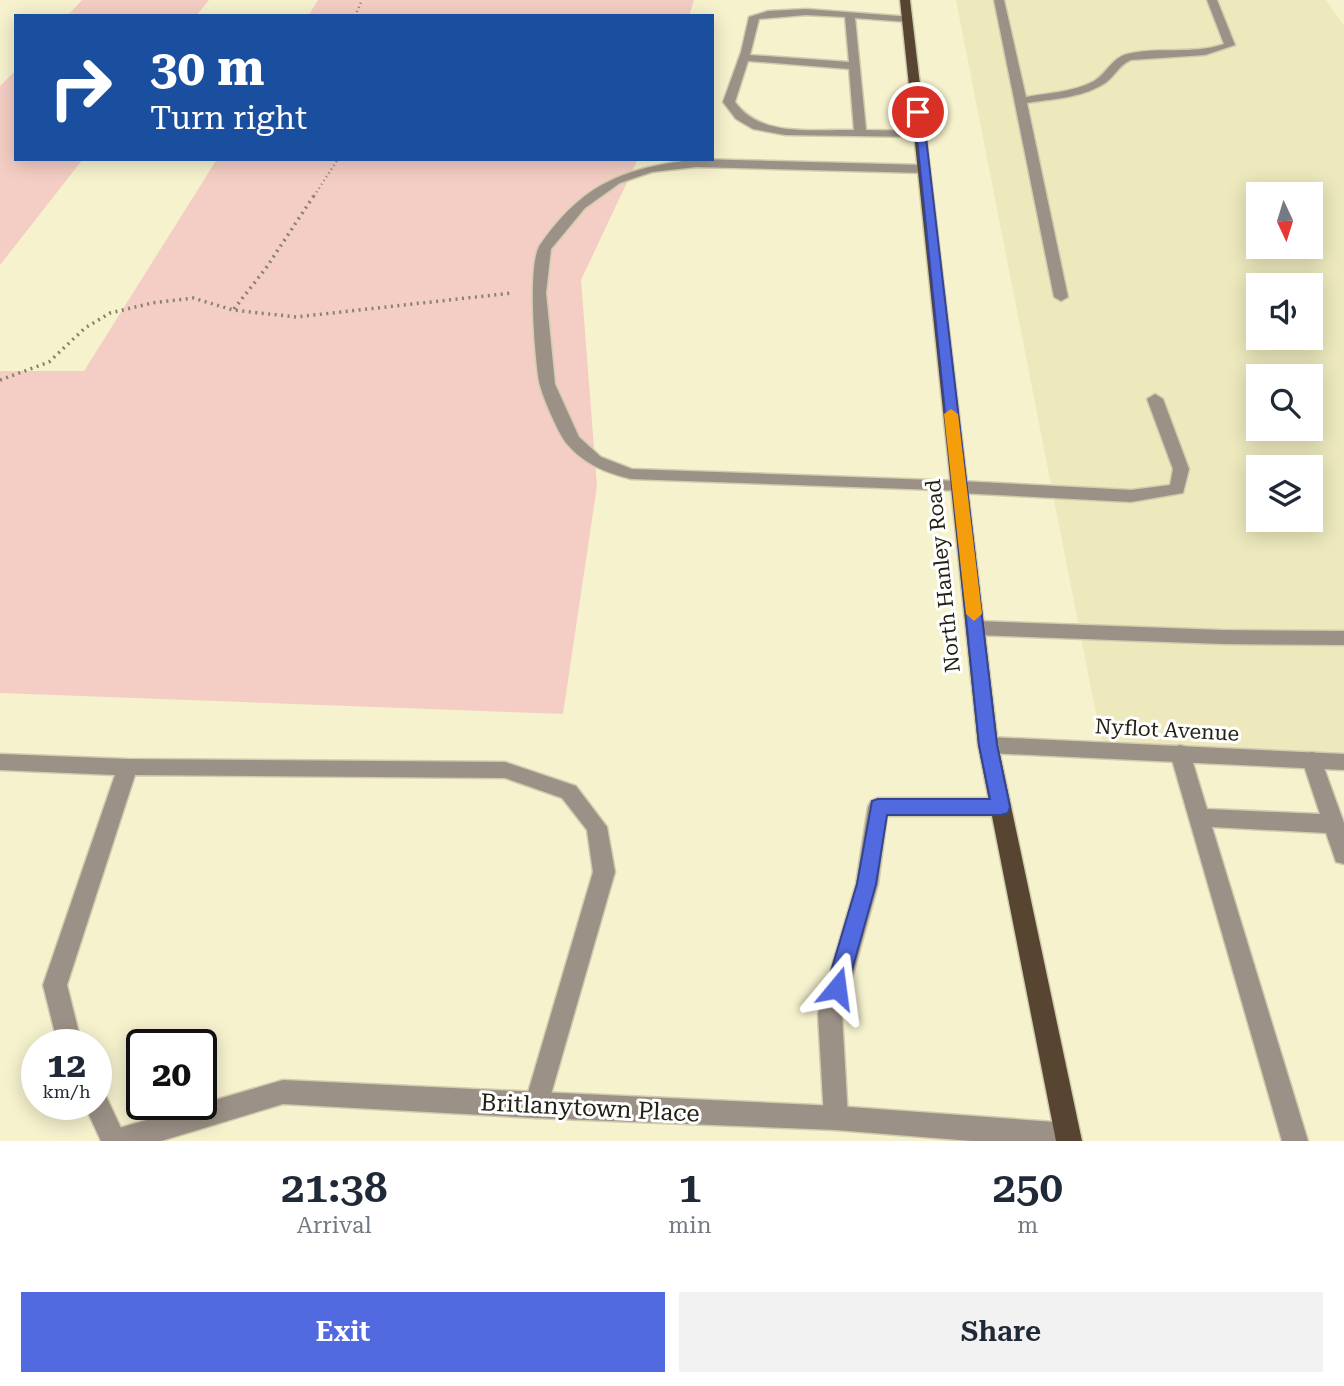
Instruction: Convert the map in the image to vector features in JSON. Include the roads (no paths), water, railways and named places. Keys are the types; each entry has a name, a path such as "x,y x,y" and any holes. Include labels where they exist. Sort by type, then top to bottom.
{"main road":[{"name":"North Hanley Road","path":"905,0 988,745 1069,1139"}],"street":[{"path":"999,0 1061,297"},
{"path":"1021,101 1084,91 1105,79 1113,66 1125,57 1161,53 1204,53 1230,45 1212,0"},
{"path":"908,19 785,12 764,13 754,17 729,102 740,117 757,127 785,132 920,135"},
{"path":"850,16 860,133"},
{"path":"744,58 856,66"},
{"path":"924,169 696,163 650,169 617,180 581,205 544,248 539,293 547,384 572,440 595,461 631,474 1131,496 1177,489 1181,469 1155,399"},
{"path":"975,628 1222,637 1344,638"},
{"name":"Nyflot Avenue","path":"988,745 1344,762"},
{"path":"1180,753 1295,1141"},
{"path":"1312,760 1344,855"},
{"path":"0,762 128,767 505,770 569,792 597,827 604,872 536,1107"},
{"path":"66,1029 55,985 85,888 128,767"},
{"path":"836,1118 830,1014 866,884 878,807 1001,807"},
{"path":"1199,817 1334,824"},
{"name":"Britlanytown Place","path":"117,1141 283,1092 536,1107 836,1118 1069,1139"},
{"path":"105,1120 117,1141"}]}
